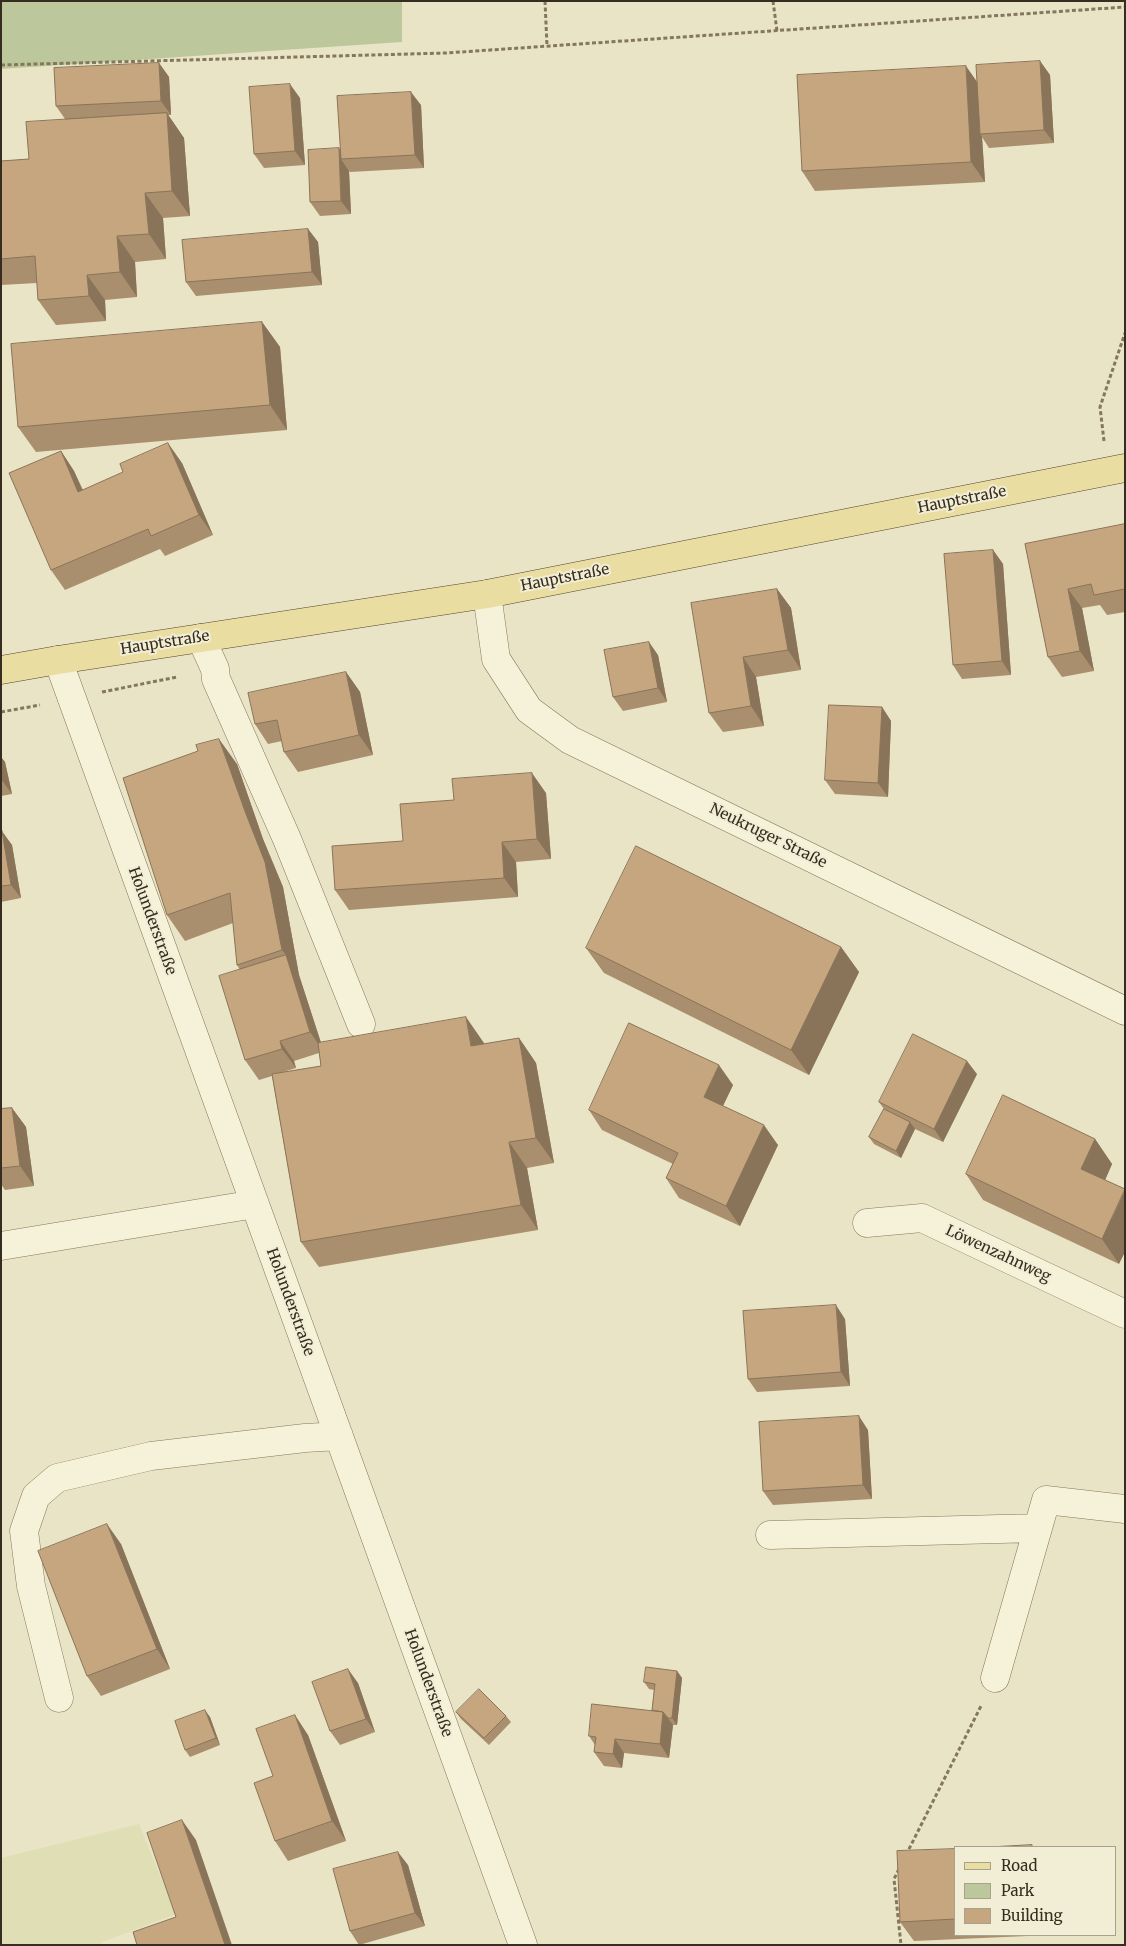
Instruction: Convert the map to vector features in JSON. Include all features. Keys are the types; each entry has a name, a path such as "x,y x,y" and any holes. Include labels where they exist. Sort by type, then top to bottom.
{"main road":[{"name":"Hauptstraße","path":"1,670 487,594 1116,470"}],"street":[{"name":"Neukruger Straße","path":"487,594 496,659 529,710 570,740 1125,1011"},
{"path":"201,638 215,669 216,679 287,839 360,1024"},
{"name":"Holunderstraße","path":"58,660 523,1945"},
{"path":"1,1246 255,1204"},
{"name":"Löwenzahnweg","path":"867,1223 922,1218 1125,1314"},
{"path":"60,1698 31,1586 24,1530 36,1496 57,1478 151,1456 305,1438 339,1436"},
{"path":"995,1678 1046,1500 1125,1509"},
{"path":"770,1535 1038,1528"}],"path":[{"path":"545,1 547,46"},
{"path":"773,1 777,30"},
{"path":"1,65 446,53 1125,6"},
{"path":"1116,470 1100,407 1125,333"},
{"path":"901,1945 894,1879 995,1678"}],"green space":[{"path":"1,1 402,1 402,42 1,69"},
{"path":"139,1824 176,1914 102,1942 102,1945 1,1945 1,1858"}],"building":[{"path":"1040,61 1044,130 980,134 976,65"},
{"path":"159,63 161,101 56,106 54,68"},
{"path":"966,66 971,162 802,171 797,75"},
{"path":"290,84 295,151 254,154 249,87"},
{"path":"411,92 415,155 341,159 337,96"},
{"path":"167,113 172,191 145,193 149,234 117,236 120,272 87,275 89,296 38,300 35,256 1,259 1,161 29,159 26,122"},
{"path":"339,148 341,201 310,202 308,150"},
{"path":"308,229 312,272 186,282 182,240"},
{"path":"262,322 270,405 18,427 11,344"},
{"path":"168,443 199,515 151,536 148,529 51,570 9,473 61,451 78,492 123,472 120,464"},
{"path":"1125,524 1125,589 1094,595 1091,584 1068,589 1080,651 1048,657 1025,544"},
{"path":"993,550 1002,661 953,665 944,554"},
{"path":"777,589 788,650 743,657 751,706 709,713 691,603"},
{"path":"649,642 658,688 613,697 604,650"},
{"path":"346,672 359,735 284,752 277,720 255,724 248,693"},
{"path":"829,705 882,707 878,783 825,780"},
{"path":"219,739 265,862 282,950 237,965 230,893 167,915 123,778 198,751 196,745"},
{"path":"532,773 537,839 502,842 504,878 335,890 332,846 403,841 400,804 454,800 452,779"},
{"path":"1,832 11,885 1,886"},
{"path":"636,846 841,947 791,1050 586,948"},
{"path":"286,955 310,1032 280,1041 282,1049 245,1060 219,976"},
{"path":"466,1017 471,1046 519,1038 536,1138 509,1142 521,1205 301,1242 272,1074 321,1066 318,1043"},
{"path":"629,1023 719,1065 704,1097 764,1125 726,1206 666,1178 678,1153 589,1110"},
{"path":"913,1034 967,1061 934,1129 879,1102"},
{"path":"1003,1095 1095,1139 1081,1169 1125,1189 1102,1239 966,1174"},
{"path":"12,1108 20,1166 1,1168 1,1109"},
{"path":"884,1109 910,1122 896,1151 869,1137"},
{"path":"836,1305 841,1372 748,1379 743,1311"},
{"path":"859,1416 863,1485 763,1491 759,1422"},
{"path":"107,1524 157,1649 87,1676 38,1551"},
{"path":"646,1667 677,1671 672,1718 668,1718 663,1712 652,1710 655,1684 644,1682"},
{"path":"348,1669 366,1719 330,1731 312,1682"},
{"path":"479,1689 506,1716 484,1738 456,1712"},
{"path":"592,1704 663,1712 660,1744 615,1739 613,1754 594,1752 596,1737 589,1736"},
{"path":"205,1710 216,1738 185,1750 175,1721"},
{"path":"295,1715 332,1821 275,1841 254,1783 273,1776 256,1729"},
{"path":"182,1820 225,1945 137,1945 133,1932 176,1917 147,1833"},
{"path":"954,1849 954,1919 900,1922 897,1851"},
{"path":"398,1852 415,1913 350,1931 333,1869"}]}
